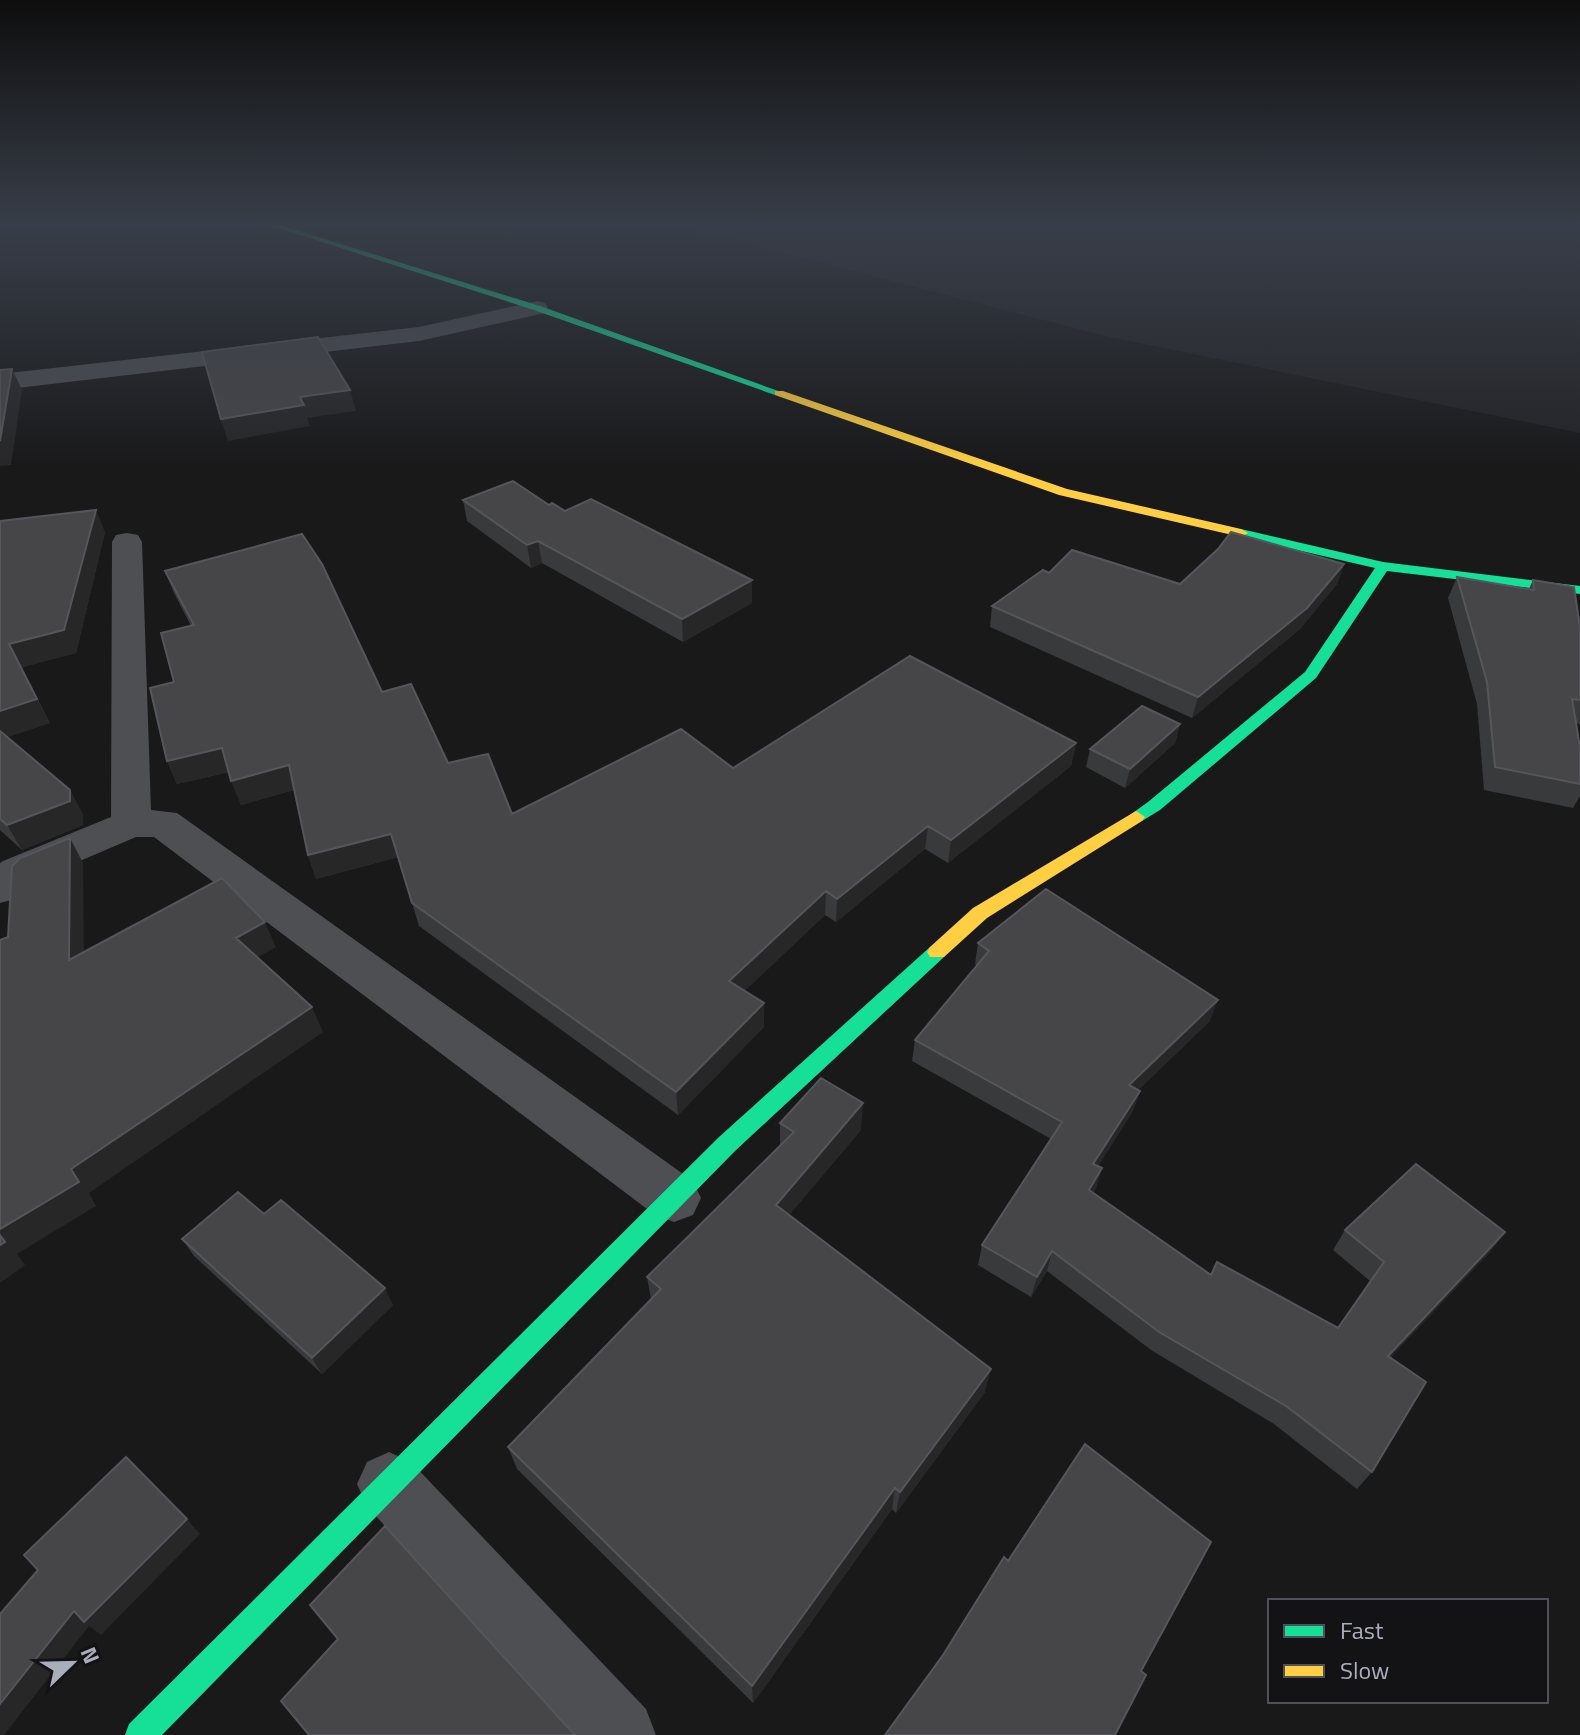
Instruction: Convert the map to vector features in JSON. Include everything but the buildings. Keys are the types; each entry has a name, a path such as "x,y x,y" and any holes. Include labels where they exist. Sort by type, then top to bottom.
{"street":[{"path":"534,307 1063,492 1383,566 1580,590"},
{"path":"0,382 419,334 537,308"},
{"path":"127,542 131,824"},
{"path":"140,1735 727,1144 980,913 1154,806 1311,675 1383,566"},
{"path":"0,888 18,871 131,824 163,823 674,1198"},
{"path":"389,1484 620,1735"}],"shaded area":[{"path":"993,307 1580,307 1580,433 1105,336"}],"traffic: fast":[{"path":"534,307 779,393"},
{"path":"1241,533 1383,566 1580,590"},
{"path":"1136,817 1154,806 1311,675 1383,566"},
{"path":"140,1735 727,1144 937,952"}],"traffic: slow":[{"path":"779,393 1063,492 1241,533"},
{"path":"937,952 980,913 1136,817"}]}
